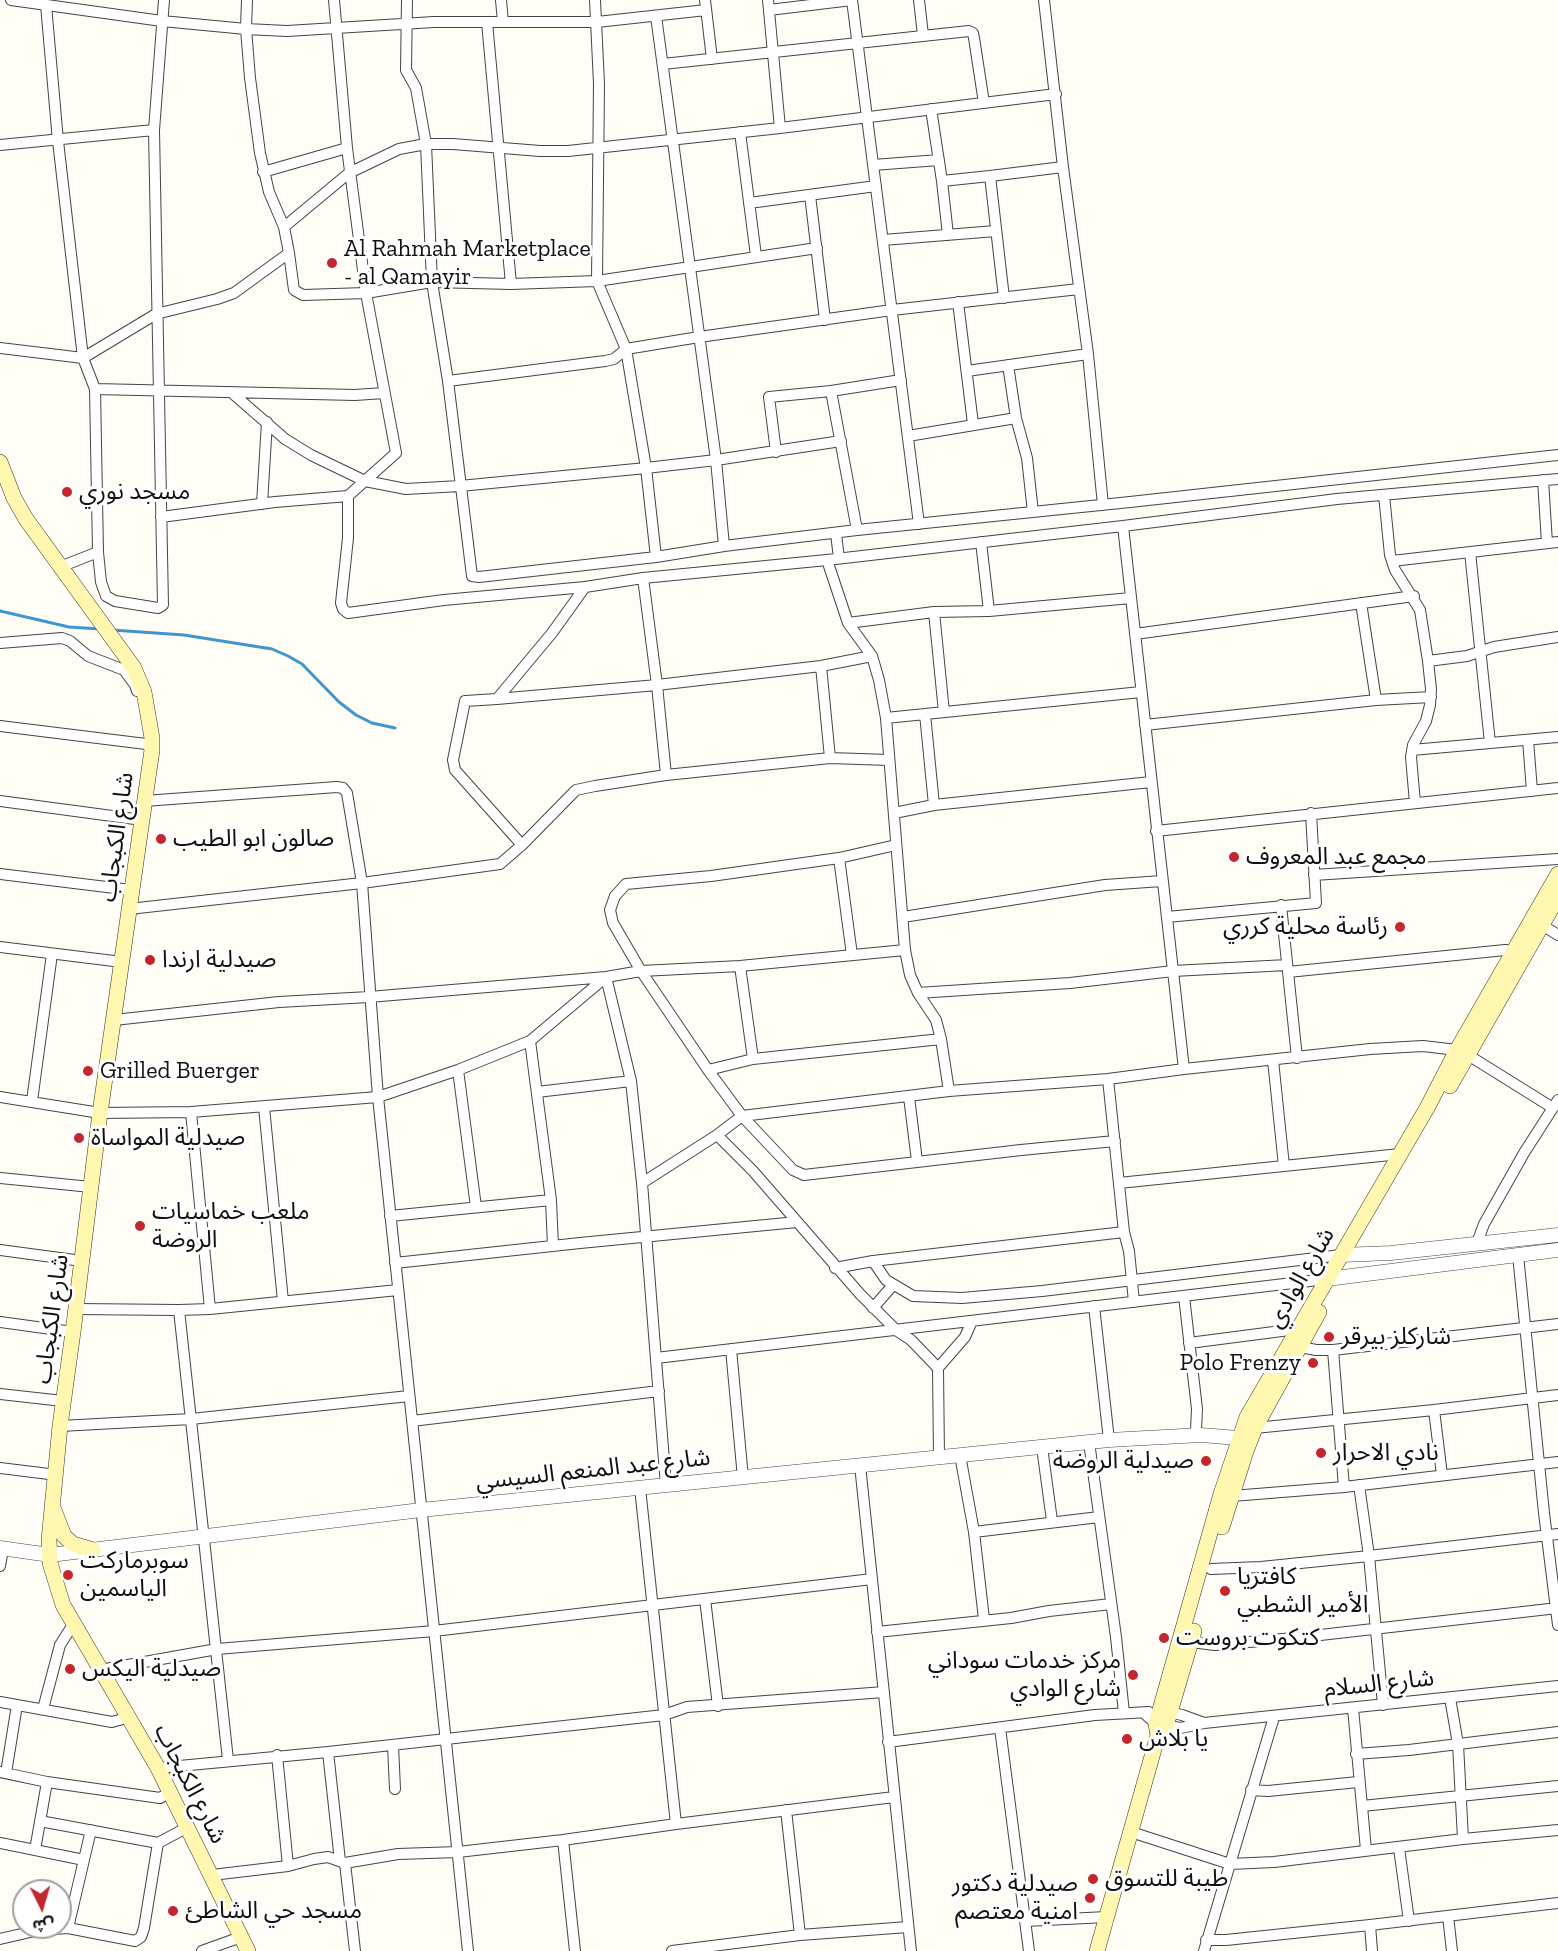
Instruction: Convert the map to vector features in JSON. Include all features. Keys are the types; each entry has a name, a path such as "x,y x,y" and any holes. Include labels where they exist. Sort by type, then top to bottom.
{"main road":[{"path":"0,462 14,498 60,567"},
{"name":"شارع الكبجاب","path":"60,567 134,668 144,692 150,720 142,820 100,1113 74,1332 60,1426 49,1540 50,1555 57,1591 63,1605 158,1768 244,1944"},
{"name":"شارع الوادي","path":"1162,1721 1191,1642 1232,1496 1255,1428 1300,1347 1333,1278 1519,953 1558,874"},
{"name":"شارع الوادي","path":"1519,953 1542,925 1558,897"},
{"name":"شارع الوادي","path":"1346,1255 1400,1154 1436,1092 1463,1053"},
{"name":"شارع الوادي","path":"1097,1951 1237,1443 1247,1417 1297,1329 1333,1278"},
{"path":"53,1507 64,1536 73,1544 93,1550"}],"street":[{"path":"11,0 162,21 287,31 407,24 597,22 656,16 705,5 712,59"},
{"path":"46,5 58,141 83,358 95,388 98,552 101,582 106,596 115,601 161,607 163,605 157,390 154,130 164,0"},
{"path":"247,0 246,29 250,78 263,171 284,227 294,290 297,293 303,295 366,293 432,282 511,284 597,281 817,248"},
{"path":"160,517 348,496 396,453 366,293 347,148 334,0"},
{"path":"407,0 406,70 416,88 426,144 432,282 448,381 472,576 656,557 724,546 857,530 1558,455"},
{"path":"501,0 503,22"},
{"path":"595,0 598,148 597,281 626,348 646,468 656,557"},
{"path":"780,128 768,5 852,0 920,524"},
{"path":"919,0 923,35"},
{"path":"1044,0 1088,354 1103,505"},
{"path":"656,16 716,460 724,546"},
{"path":"487,22 511,284"},
{"path":"663,64 960,30 969,31 973,33 984,103"},
{"path":"284,227 350,173 399,149 426,144 568,151 1056,94"},
{"path":"931,109 948,235"},
{"path":"0,145 154,130"},
{"path":"740,132 756,256"},
{"path":"263,171 347,148"},
{"path":"873,165 939,160"},
{"path":"942,181 1063,167"},
{"path":"990,176 1004,298"},
{"path":"749,203 876,186"},
{"path":"810,195 825,320"},
{"path":"883,240 996,231"},
{"path":"0,348 83,358 156,314 234,293 289,253"},
{"path":"448,381 605,361 614,359 626,348 699,337 892,310 1079,289"},
{"path":"958,302 973,424"},
{"path":"967,371 1088,354"},
{"path":"1008,365 1016,418 1027,458 1033,512"},
{"path":"776,452 769,397 831,391 901,380"},
{"path":"95,388 355,396 384,393"},
{"path":"831,391 857,530"},
{"path":"231,392 285,439 311,455 365,481 406,489 646,468 776,452 841,441"},
{"path":"908,436 1016,418"},
{"path":"262,504 267,422"},
{"path":"348,496 348,538 341,603 343,609 348,613 444,600 827,560 1337,499 1558,479"},
{"path":"1392,561 1553,543 1543,480"},
{"path":"1384,495 1392,561 1414,596 1422,617 1428,661 1431,697 1426,721 1412,750 1411,765 1415,803"},
{"path":"1130,502 1131,598 1184,1069"},
{"path":"836,534 839,558"},
{"path":"981,542 989,611"},
{"path":"60,567 98,552"},
{"path":"1470,552 1490,743"},
{"path":"827,560 848,623 872,656 883,696 904,950 910,975 918,993 936,1020 949,1091"},
{"path":"643,578 666,775"},
{"path":"497,699 552,633 585,586"},
{"path":"1135,634 1414,596"},
{"path":"848,623 934,612 989,611 1131,598"},
{"path":"1361,603 1376,700"},
{"path":"934,612 944,712"},
{"path":"1428,661 1467,656 1494,647 1558,637"},
{"path":"0,643 62,638 70,641 88,656 124,670 135,685 149,747 0,726"},
{"path":"522,845 454,770 452,764 465,701 657,685 821,666 872,656"},
{"path":"821,666 830,758"},
{"path":"886,718 1141,692"},
{"path":"1144,725 1376,700 1431,697"},
{"path":"925,714 934,805"},
{"path":"1412,750 1558,737"},
{"path":"1528,740 1532,790"},
{"path":"129,909 362,883 500,864 576,790 666,775 830,758 889,760"},
{"path":"894,813 934,805 1151,782"},
{"path":"144,801 337,787 343,788 347,793 362,883 378,1097 468,1951"},
{"path":"1156,831 1558,788"},
{"path":"0,801 142,820"},
{"path":"1167,917 1316,903 1311,813"},
{"path":"896,845 839,858 711,876 626,884 615,896 610,910 613,923 641,972 742,1116 793,1170 804,1175 1115,1141"},
{"path":"839,858 852,955"},
{"path":"1314,875 1558,859"},
{"path":"0,873 131,890"},
{"path":"903,917 1105,885 1162,881"},
{"path":"1281,905 1297,1058"},
{"path":"1542,925 1558,935"},
{"path":"0,947 122,962"},
{"path":"114,1020 279,1002 369,997 904,950"},
{"path":"918,993 1070,983 1173,971 1287,968 1519,953"},
{"path":"32,1101 52,954"},
{"path":"740,966 753,1059"},
{"path":"0,1097 100,1113 191,1112 378,1097 458,1070 530,1041 606,977"},
{"path":"606,977 631,1081 647,1238 666,1486"},
{"path":"708,1070 753,1059 941,1039"},
{"path":"530,1041 551,1200 553,1246"},
{"path":"642,1184 742,1116 949,1091 1108,1079 1184,1069 1423,1046 1463,1053 1556,1104 1524,1153 1484,1224 1477,1243"},
{"path":"1273,1060 1284,1166"},
{"path":"458,1070 476,1207"},
{"path":"1108,1079 1124,1232 1129,1251 1134,1302"},
{"path":"537,1092 631,1081"},
{"path":"909,1097 917,1161"},
{"path":"264,1107 283,1301"},
{"path":"191,1112 210,1309"},
{"path":"717,1135 753,1171 835,1268 873,1308 896,1330 911,1340 938,1368"},
{"path":"1119,1183 1400,1154"},
{"path":"0,1178 91,1187"},
{"path":"390,1216 551,1200"},
{"path":"395,1263 796,1222"},
{"path":"835,1268 873,1261 1124,1232"},
{"path":"873,1261 886,1281 913,1296 962,1298 1042,1291 1346,1255 1390,1253 1558,1235"},
{"path":"0,1250 82,1261"},
{"path":"656,1358 1558,1250"},
{"path":"1518,1255 1544,1513 1553,1534 1558,1625"},
{"path":"873,1308 893,1285"},
{"path":"76,1309 210,1309 398,1290"},
{"path":"1042,1291 1045,1312"},
{"path":"1184,1296 1197,1416 1196,1430 1191,1437"},
{"path":"1094,1306 1109,1440"},
{"path":"179,1310 228,1760"},
{"path":"939,1457 938,1368 965,1337 972,1321"},
{"path":"0,1322 74,1332"},
{"path":"1300,1347 1333,1350 1558,1324"},
{"path":"1189,1343 1297,1329"},
{"path":"731,1349 743,1478"},
{"path":"1333,1350 1344,1487"},
{"path":"412,1421 659,1392"},
{"path":"0,1394 63,1401"},
{"path":"1255,1428 1282,1427 1558,1395"},
{"path":"60,1426 192,1419 410,1396"},
{"path":"1434,1410 1442,1475"},
{"name":"شارع عبد المنعم السيسي","path":"2,1549 50,1555 422,1510 1109,1440 1213,1435 1237,1443"},
{"path":"1089,1442 1124,1713"},
{"path":"1042,1447 1052,1521"},
{"path":"960,1455 974,1532 984,1619"},
{"path":"1232,1496 1344,1487 1558,1462"},
{"path":"861,1464 911,1951"},
{"path":"0,1468 57,1475"},
{"path":"1359,1485 1369,1556 1383,1705"},
{"path":"640,1488 676,1824"},
{"path":"974,1532 1099,1517"},
{"path":"1211,1569 1261,1567 1369,1556 1553,1534"},
{"path":"0,1566 2,1549"},
{"path":"100,1670 217,1649 434,1631 872,1579"},
{"path":"705,1599 718,1706"},
{"path":"878,1632 984,1619 1011,1618 1111,1604"},
{"path":"1191,1642 1215,1645 1235,1644 1557,1608"},
{"path":"43,1709 60,1645 74,1623"},
{"name":"شارع السلام","path":"888,1742 1124,1713 1143,1713 1162,1721 1193,1727 1204,1723 1558,1686"},
{"path":"158,1768 328,1752 664,1714 687,1707 884,1692"},
{"path":"1450,1698 1458,1744 1463,1839"},
{"path":"0,1702 111,1722 130,1717"},
{"path":"17,1705 3,1773 47,1782 160,1798 170,1792"},
{"path":"1353,1708 1366,1851"},
{"path":"1205,1946 1274,1717"},
{"path":"999,1728 1029,1951"},
{"path":"1356,1754 1558,1732"},
{"path":"393,1745 395,1789"},
{"path":"328,1752 355,1951"},
{"path":"277,1755 288,1866"},
{"path":"35,1850 47,1782"},
{"path":"1251,1790 1268,1791 1358,1782"},
{"path":"1362,1806 1558,1786"},
{"path":"212,1875 288,1866 328,1857 343,1862 398,1854 458,1852 563,1840 894,1797"},
{"path":"786,1810 800,1935"},
{"path":"40,1821 158,1843 188,1827"},
{"path":"72,1911 92,1830"},
{"path":"1131,1832 1230,1864 1274,1862 1558,1830"},
{"path":"563,1840 575,1951"},
{"path":"0,1843 84,1860"},
{"path":"72,1929 124,1940 135,1941 141,1937 158,1843"},
{"path":"1399,1848 1409,1921"},
{"path":"1205,1946 1226,1940 1370,1926 1558,1903"},
{"path":"1448,1916 1452,1951"},
{"path":"1025,1921 1107,1917"},
{"path":"1370,1926 1372,1951"},
{"path":"672,1951 800,1935 908,1927"},
{"path":"202,1951 244,1944"}],"waterway":[{"path":"0,611 69,627 100,629"},
{"path":"112,630 184,635 272,649 302,664 339,702 356,715 372,723 395,728"}],"place":[{"name":"Al Rahmah Marketplace - al Qamayir","path":"332,263"},
{"name":"مسجد نوري","path":"67,492"},
{"name":"صالون ابو الطيب","path":"161,839"},
{"name":"مجمع عبد المعروف","path":"1234,857"},
{"name":"رئاسة محلية كرري","path":"1400,927"},
{"name":"صيدلية ارندا","path":"150,960"},
{"name":"Grilled Buerger","path":"88,1071"},
{"name":"صيدلية المواساة","path":"79,1138"},
{"name":"ملعب خماسيات الروضة","path":"140,1226"},
{"name":"شاركلز بيرقر","path":"1329,1337"},
{"name":"Polo Frenzy","path":"1313,1363"},
{"name":"نادي الاحرار","path":"1321,1453"},
{"name":"صيدلية الروضة","path":"1206,1461"},
{"name":"سوبرماركت الياسمين","path":"68,1575"},
{"name":"كافتريا الأمير الشطبي","path":"1225,1591"},
{"name":"كتكوت بروست","path":"1164,1638"},
{"name":"صيدلية اليكس","path":"70,1669"},
{"name":"مركز خدمات سوداني شارع الوادي","path":"1133,1675"},
{"name":"يا بلاش","path":"1127,1739"},
{"name":"طيبة للتسوق","path":"1093,1879"},
{"name":"صيدلية دكتور امنية معتصم","path":"1090,1898"},
{"name":"مسجد حي الشاطئ","path":"173,1911"}]}
